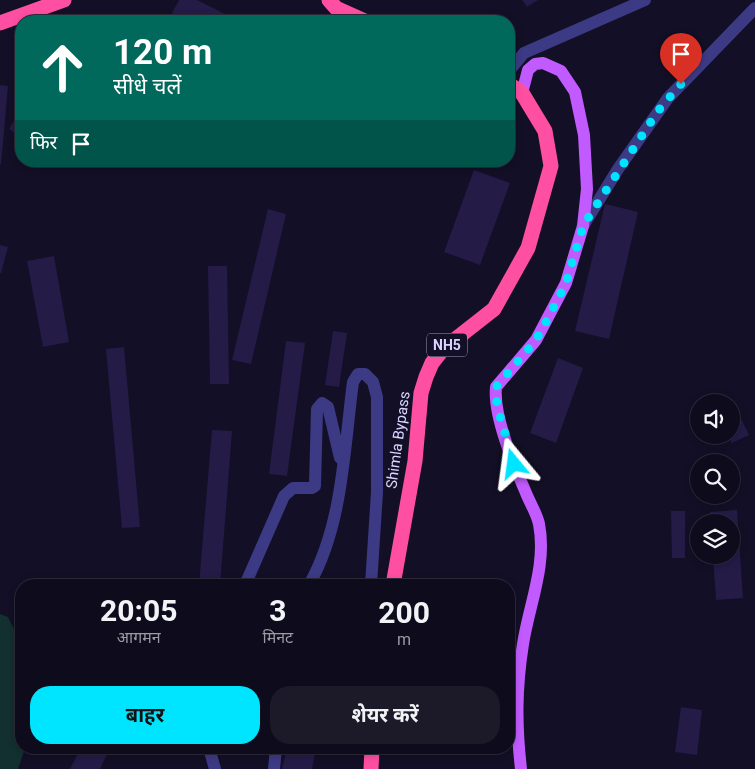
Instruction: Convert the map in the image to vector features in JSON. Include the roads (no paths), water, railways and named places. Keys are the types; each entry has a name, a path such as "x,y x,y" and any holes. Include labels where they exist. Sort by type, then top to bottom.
{"highway":[{"path":"22,15 64,0"},
{"path":"329,0 336,8 352,15"},
{"path":"0,23 15,18"},
{"name":"NH5","path":"515,88 522,93"},
{"name":"Shimla Bypass","path":"393,579 415,461 421,393 426,377 432,363 443,349 494,309 528,248 551,166 545,131 522,93"},
{"path":"371,769 372,754"}],"main road":[{"path":"521,769 516,726 518,685 523,643 539,574 539,523 514,464 497,406 496,387 536,340 566,283 583,226 587,164 580,110 575,92 561,71 543,62 536,64 528,70 522,93"}],"street":[{"path":"515,62 529,50 645,0"},
{"path":"583,226 618,169 668,98 755,8"},
{"path":"312,579 332,528 354,382 358,374 365,374 373,382 377,397 377,492 371,579"},
{"path":"248,579 284,496 293,488 312,488 315,486 317,409 322,403 328,407 342,465"},
{"path":"211,754 215,769"},
{"path":"274,769 275,754"}]}
